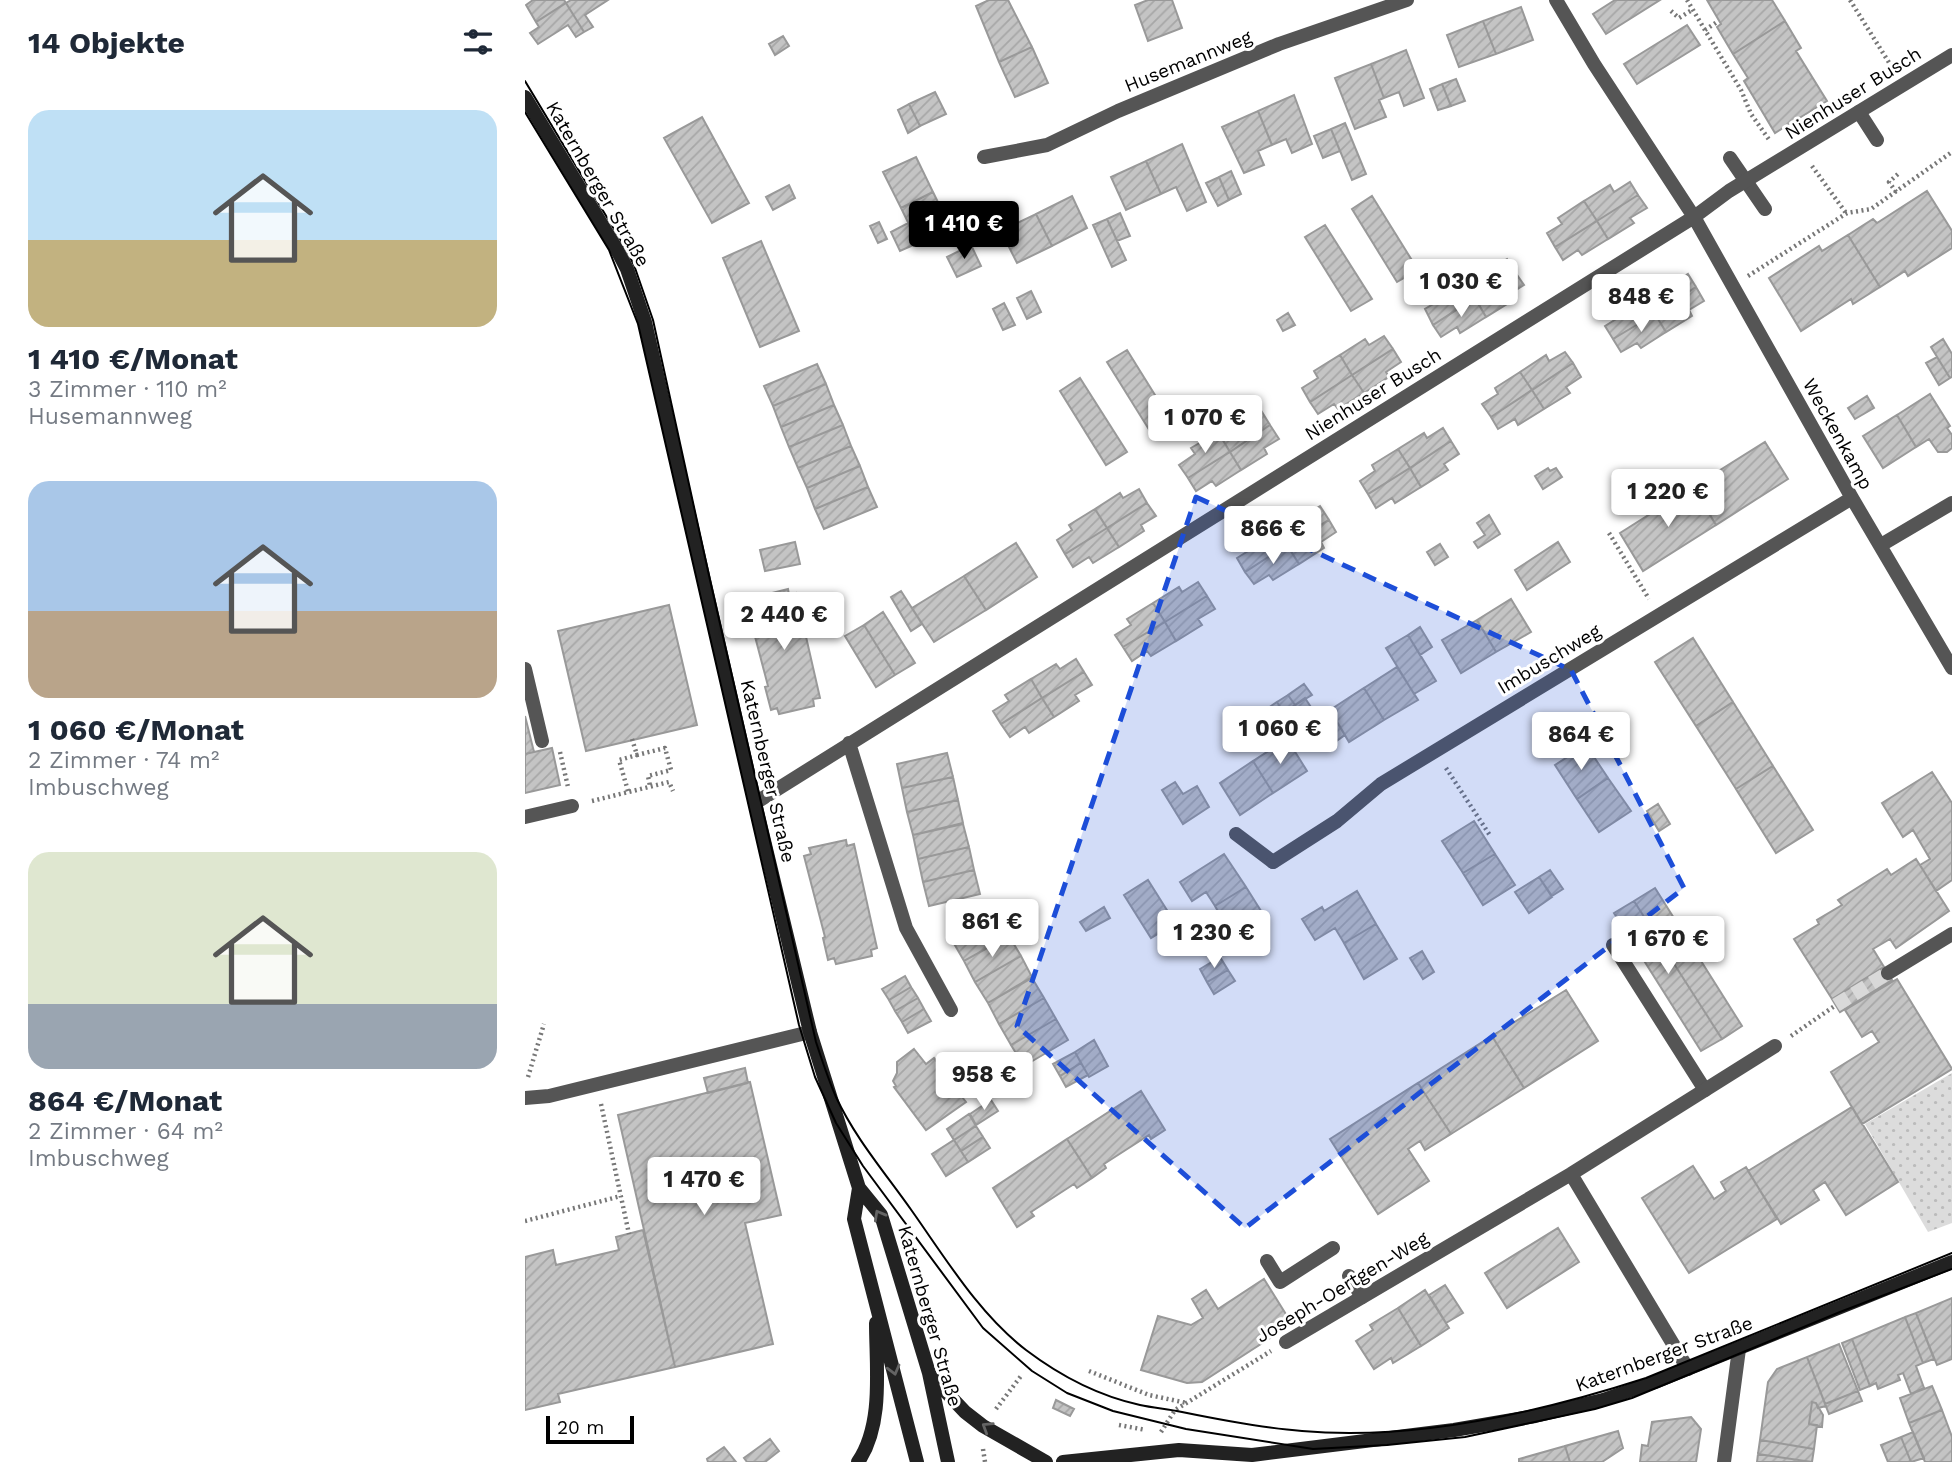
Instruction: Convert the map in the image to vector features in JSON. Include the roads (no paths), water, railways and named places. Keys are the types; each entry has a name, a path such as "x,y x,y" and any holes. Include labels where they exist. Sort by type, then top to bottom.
{"main road":[{"name":"Katernberger Straße","path":"525,97 616,248 627,269 645,322 810,1032 859,1188 881,1214 929,1374 949,1462"},
{"name":"Katernberger Straße","path":"859,1188 854,1219 917,1462"},
{"name":"Katernberger Straße","path":"1230,1462 1252,1455 1454,1430 1535,1416 1603,1400 1739,1349 1952,1262"},
{"path":"857,1462 863,1455 872,1429 876,1304"},
{"path":"929,1374 965,1412 983,1426 1046,1462"},
{"name":"Katernberger Straße","path":"1063,1462 1179,1450 1252,1455"}],"street":[{"name":"Husemannweg","path":"984,156 1047,145 1118,110 1279,44 1407,0"},
{"path":"1556,0 1594,64 1694,217"},
{"name":"Nienhuser Busch","path":"755,803 1952,54"},
{"path":"1859,111 1877,140"},
{"path":"1730,158 1765,209"},
{"name":"Weckenkamp","path":"1694,217 1852,498 1952,668"},
{"name":"Imbuschweg","path":"1236,834 1273,862 1337,821 1381,784 1852,498"},
{"path":"1881,545 1952,503"},
{"path":"525,669 542,741"},
{"path":"849,743 905,928 951,1010"},
{"path":"525,817 572,806"},
{"path":"1888,973 1952,934"},
{"path":"1613,944 1705,1090"},
{"path":"525,1098 549,1096 597,1085 810,1032"},
{"name":"Joseph-Oertgen-Weg","path":"1286,1342 1571,1174 1775,1046"},
{"path":"1571,1174 1688,1369"},
{"path":"1267,1261 1280,1282 1333,1248"},
{"path":"1349,1276 1362,1297"},
{"path":"1724,1462 1739,1349"}],"tunnel":[{"path":"1836,1005 1888,973"}],"tram line":[{"path":"525,81 623,244 634,265 653,320 816,1042 830,1083 862,1141 964,1285 993,1320 1026,1350 1080,1384 1145,1406 1302,1431 1388,1432 1432,1428 1564,1402 1646,1378 1952,1253"},
{"path":"525,112 609,250 638,324 799,1025 815,1077 836,1123 863,1166 983,1328 1032,1371 1067,1393 1113,1411 1186,1429 1313,1449 1465,1437 1595,1409 1632,1398 1952,1269"}]}
